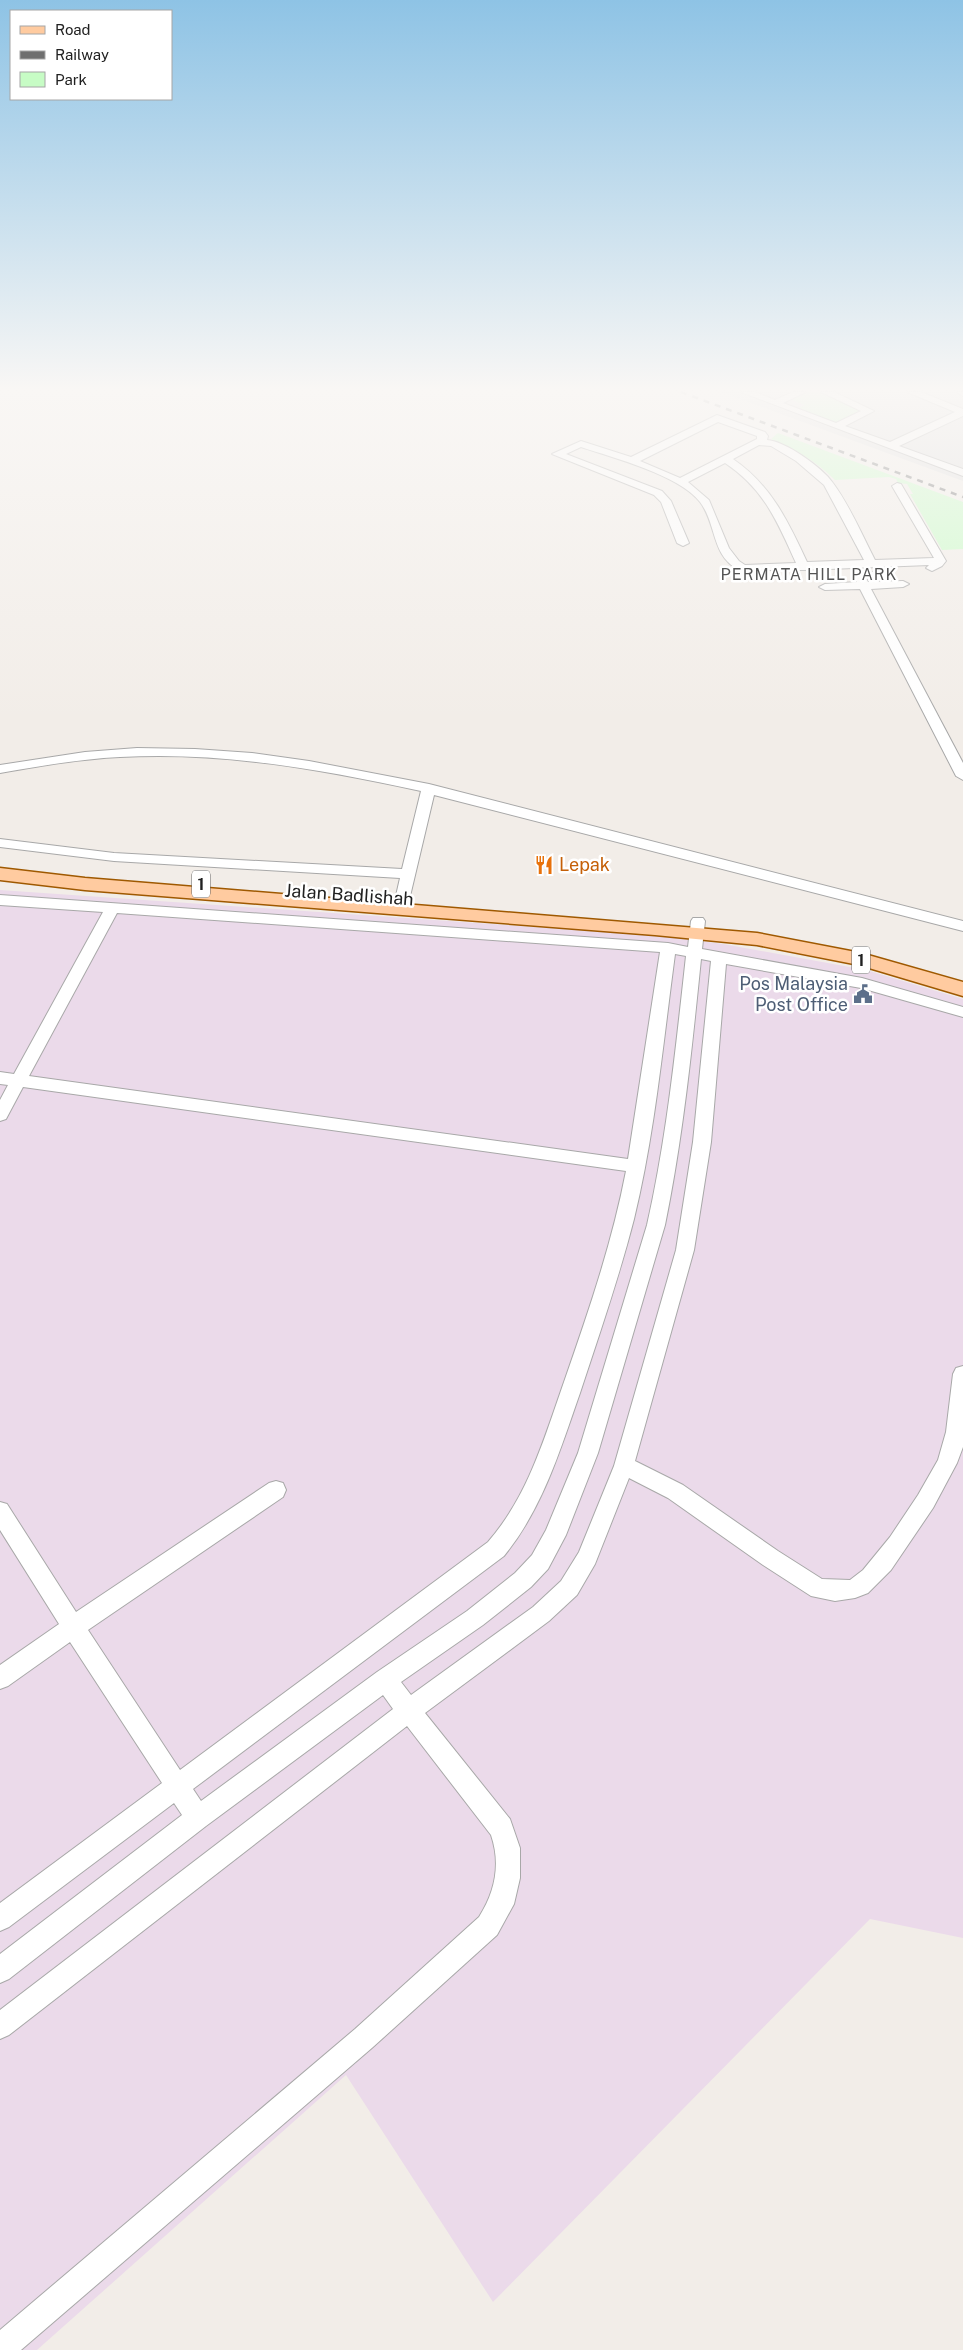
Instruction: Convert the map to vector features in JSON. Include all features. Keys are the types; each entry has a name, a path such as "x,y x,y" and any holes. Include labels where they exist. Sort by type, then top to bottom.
{"main road":[{"name":"Jalan Badlishah","path":"0,864 93,876 401,904 696,935"},
{"name":"Jalan Badlishah","path":"0,874 85,884 401,904"},
{"name":"1","path":"696,935 760,930 864,951 958,976"},
{"name":"1","path":"696,935 758,939 852,958 963,989"}],"street":[{"path":"666,502 683,543"},
{"path":"706,502 729,559 737,566 752,568 940,561"},
{"path":"771,502 804,566"},
{"path":"840,502 872,564"},
{"path":"906,502 940,561"},
{"path":"940,561 932,568 922,571 863,575 860,578 963,776"},
{"path":"826,588 903,584"},
{"path":"0,768 111,753 174,752 297,764 374,776 429,788 963,926"},
{"path":"401,904 429,788"},
{"path":"0,843 114,857 408,874"},
{"path":"0,900 668,948 696,935"},
{"path":"0,1115 112,909"},
{"path":"696,935 720,956 862,983 963,1012"},
{"path":"0,1970 198,1818 385,1680 475,1618 523,1580 540,1562 555,1535 588,1453 656,1225 664,1188 680,1080 696,935"},
{"path":"0,1918 496,1549 512,1532 548,1454 585,1350 619,1238 635,1166 668,948"},
{"path":"0,2026 408,1711 540,1614 569,1588 587,1557 624,1466 685,1250 692,1218 702,1142 720,956"},
{"path":"0,1078 635,1166"},
{"path":"624,1466 644,1473 695,1502 819,1588 842,1591 859,1588 874,1574 923,1507 941,1474 952,1450 963,1374"},
{"path":"0,1678 276,1490"},
{"path":"0,1511 198,1818"},
{"path":"0,2349 364,2038 488,1926 502,1904 508,1878 508,1848 501,1828 385,1680"}],"shaded area":[{"path":"0,890 664,936 723,944 866,970 963,999 963,1938 870,1919 493,2302 346,2075 37,2350 0,2350"}],"green space":[{"path":"914,502 963,502 963,549 942,550"}],"place":[{"name":"Lepak","path":"544,865"},
{"name":"Pos Malaysia Post Office","path":"863,994"}],"district":[{"name":"PERMATA HILL PARK","path":"809,574"}]}
